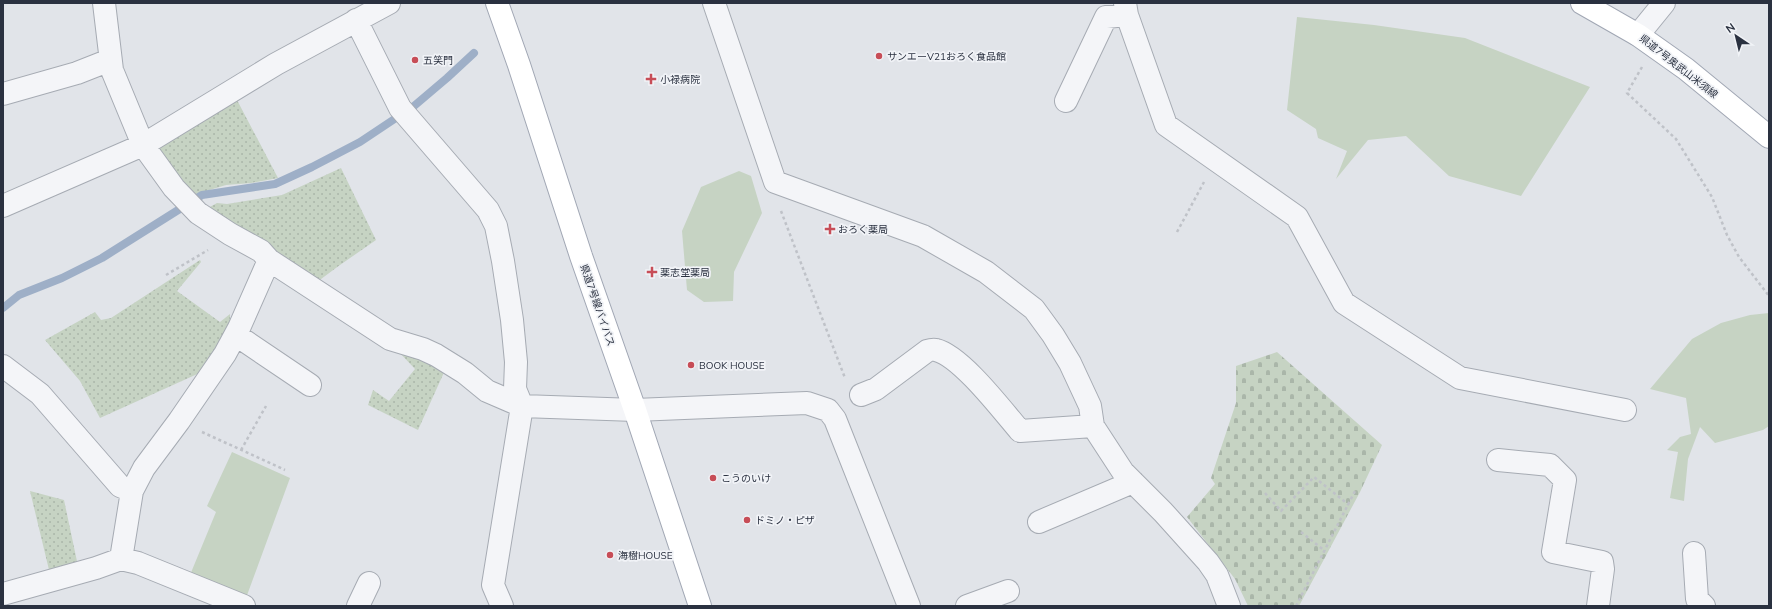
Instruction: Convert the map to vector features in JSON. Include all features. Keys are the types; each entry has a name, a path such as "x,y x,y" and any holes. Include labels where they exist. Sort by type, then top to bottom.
{"main road":[{"name":"県道7号線バイパス","path":"497,3 700,606"},
{"name":"県道7号奥武山米須線","path":"1582,3 1647,40 1769,138"}],"street":[{"path":"104,3 112,70 143,145 174,188 191,206 230,234 261,251 269,260 390,339 423,349 436,355 465,373 487,391 522,406 635,410 807,403 828,410 835,419 909,606"},
{"path":"3,206 143,145 276,64 389,3"},
{"path":"714,3 775,182 923,236 986,272 1034,309 1054,335 1070,363 1090,406 1093,426 1123,472 1163,512 1208,562 1217,575 1229,606"},
{"path":"1647,40 1664,3"},
{"path":"1066,101 1106,17 1126,9 1166,125 1297,217 1344,303 1460,378 1625,410"},
{"path":"356,20 404,113 464,180 488,210 496,226 512,320 516,362 516,389 522,406 493,585 502,606"},
{"path":"3,94 77,73 110,60"},
{"path":"120,559 132,491 144,468 179,421 236,335 269,260"},
{"path":"236,335 310,385"},
{"path":"854,390 876,388 927,351 934,350 942,352 962,366 1020,431 1093,426"},
{"path":"3,366 40,394 120,486 132,491"},
{"path":"1498,460 1550,465 1565,480 1554,552 1602,562 1603,569 1598,606"},
{"path":"1039,522 1133,482"},
{"path":"1694,554 1697,599 1704,606"},
{"path":"3,594 96,568 120,559 138,563 244,606"},
{"path":"358,606 369,583"},
{"path":"967,606 1008,591"}],"path":[{"path":"1647,40 1627,93 1676,139 1712,197 1727,235 1739,258 1769,296"},
{"path":"1177,232 1216,160"},
{"path":"775,182 777,198 854,390"},
{"path":"166,276 230,234"},
{"path":"241,450 266,406"},
{"path":"179,421 285,470"},
{"path":"1265,493 1281,511 1314,477 1349,505"},
{"path":"1296,606 1355,491"},
{"path":"1301,532 1325,550"}],"green space":[{"path":"1297,17 1374,25 1465,38 1590,87 1521,196 1449,176 1406,136 1368,140 1336,179 1347,151 1318,138 1316,129 1287,110"},
{"path":"237,100 278,178 251,183 226,185 193,195 157,148"},
{"path":"341,168 376,240 317,282 208,208 217,203 227,204 282,195"},
{"path":"739,171 751,176 762,213 734,272 733,301 704,302 687,290 682,231 701,187"},
{"path":"200,260 201,262 177,291 220,322 230,314 230,333 204,371 100,418 80,381 45,340 95,312 101,320 111,318"},
{"path":"1769,313 1769,426 1763,430 1715,443 1700,427 1688,459 1684,501 1670,498 1678,452 1667,450 1680,437 1691,434 1686,398 1650,389 1692,339 1721,323 1750,315"},
{"path":"397,350 446,368 418,430 368,405 373,390 389,401 415,369"},
{"path":"1277,352 1382,445 1360,492 1299,606 1248,606 1235,579 1187,517 1215,484 1211,478 1236,403 1236,366"},
{"path":"232,452 290,478 246,598 190,575 216,512 207,506"},
{"path":"30,491 64,500 78,566 50,574"}],"waterway":[{"path":"3,308 19,295 62,278 102,258 202,195 275,184 360,142 414,106 474,53"}],"place":[{"name":"サンエーV21おろく食品館","path":"879,56"},
{"name":"五笑門","path":"415,60"},
{"name":"小禄病院","path":"651,79"},
{"name":"おろく薬局","path":"830,229"},
{"name":"薬志堂薬局","path":"652,272"},
{"name":"BOOK HOUSE","path":"691,365"},
{"name":"こうのいけ","path":"713,478"},
{"name":"ドミノ・ピザ","path":"747,520"},
{"name":"海樹HOUSE","path":"610,555"}]}
